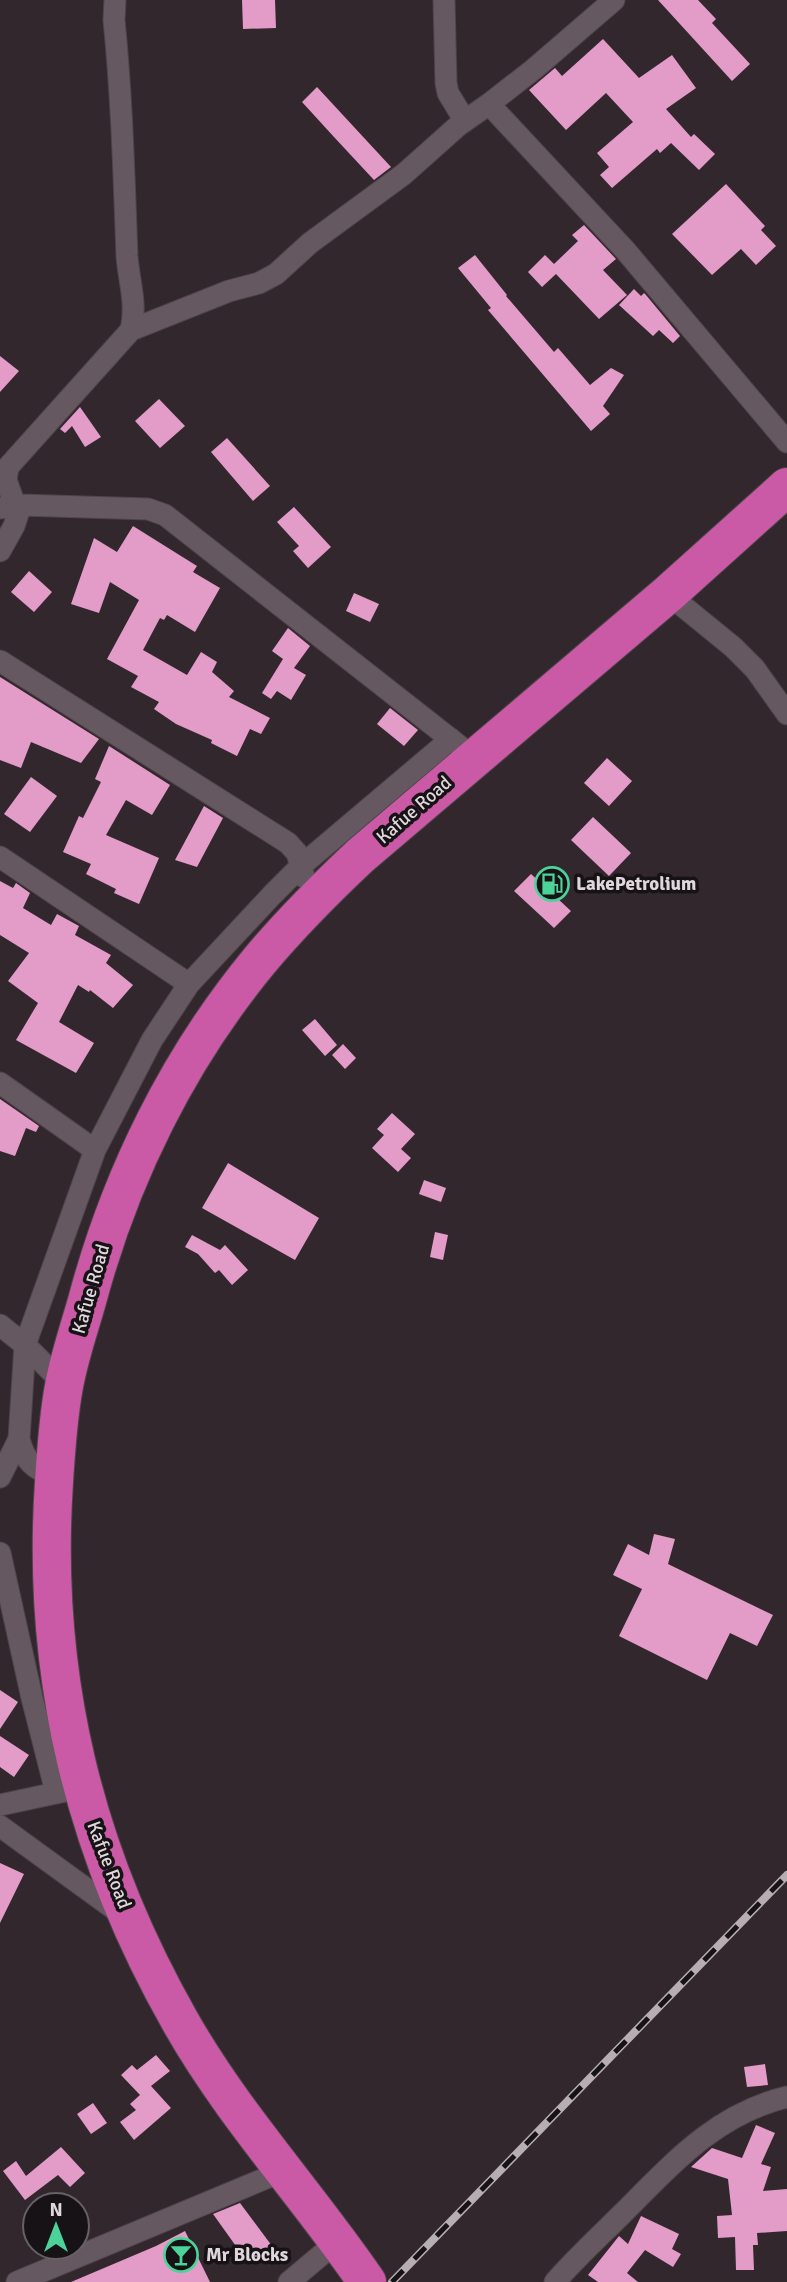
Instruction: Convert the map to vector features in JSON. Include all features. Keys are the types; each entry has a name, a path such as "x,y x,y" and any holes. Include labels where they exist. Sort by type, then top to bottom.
{"highway":[{"name":"Kafue Road","path":"367,2282 339,2240 226,2092 181,2022 69,1790 63,1704 55,1648 50,1561 54,1476 64,1384 110,1222 157,1117 190,1059 258,962 310,880 360,856 463,748 668,594 787,487"}],"street":[{"path":"115,0 114,20 125,159 127,254 133,291 134,317 131,330"},
{"path":"444,0 446,83 448,93 465,121"},
{"path":"0,551 14,526 6,480 8,467 131,330 229,291 259,283 276,274 310,243 404,174 465,121 562,46 614,0"},
{"path":"489,104 625,250 787,442"},
{"path":"12,506 148,509 165,515 463,748"},
{"path":"668,594 748,661 774,692 787,714"},
{"path":"0,661 288,843 297,853 310,880 239,929 189,984 152,1040 95,1150 25,1345 19,1439 29,1463 37,1470 54,1476"},
{"path":"0,857 189,984"},
{"path":"0,1083 95,1150"},
{"path":"0,1325 25,1345 64,1384"},
{"path":"0,1477 19,1439"},
{"path":"0,1553 32,1698 69,1790 0,1805"},
{"path":"0,1826 131,1922"},
{"path":"555,2282 659,2177 715,2128 748,2108 787,2097"},
{"path":"17,2282 284,2171"},
{"path":"289,2282 339,2240"}],"building":[{"path":"242,0 275,0 276,28 243,29"},
{"path":"658,0 698,0 716,19 712,23 750,64 732,81"},
{"path":"603,39 639,78 672,55 696,88 666,109 691,137 694,134 715,154 699,170 671,143 660,153 657,149 612,188 600,175 609,167 597,153 633,122 606,93 566,130 529,90 555,68 562,76"},
{"path":"317,87 391,167 374,180 302,102"},
{"path":"726,184 765,226 761,230 776,246 756,265 741,249 712,275 672,234"},
{"path":"584,225 616,259 603,270 627,295 599,319 556,274 542,287 528,272 545,255 554,264 578,241 572,235"},
{"path":"475,255 554,352 558,348 590,385 611,368 624,375 603,406 610,414 591,431 488,310 491,308 458,268"},
{"path":"634,289 641,296 644,293 646,295 680,336 673,343 659,330 653,336 619,305"},
{"path":"0,356 19,371 0,392"},
{"path":"159,399 185,426 160,448 135,421"},
{"path":"80,407 101,437 85,447 72,426 65,433 60,429"},
{"path":"227,438 270,486 253,501 211,452"},
{"path":"294,507 331,547 308,568 293,551 299,546 277,522"},
{"path":"133,526 197,566 193,572 220,588 195,632 167,615 164,620 160,618 143,650 187,675 201,652 217,662 212,672 234,691 229,697 270,718 261,734 250,729 237,756 211,743 212,740 176,724 154,709 159,702 131,687 138,676 107,659 139,600 110,582 99,613 71,604 94,538 117,552"},
{"path":"29,571 52,592 34,612 11,592"},
{"path":"354,593 379,604 370,622 346,611"},
{"path":"288,628 310,646 294,668 306,675 291,700 277,691 271,699 262,693 283,659 272,651"},
{"path":"0,677 99,739 81,763 31,742 21,768 0,760"},
{"path":"390,708 418,730 404,746 377,724"},
{"path":"109,746 170,785 152,815 126,800 106,835 159,858 139,904 114,893 116,889 86,874 91,864 63,852 79,816 83,818 101,782 95,779"},
{"path":"607,758 632,781 609,806 584,783"},
{"path":"31,777 57,796 30,832 4,814"},
{"path":"204,806 223,818 197,867 175,860"},
{"path":"593,817 631,853 609,876 571,840"},
{"path":"531,874 571,911 554,928 514,891"},
{"path":"0,881 13,888 16,883 30,893 23,908 51,925 57,914 79,926 75,935 111,955 106,963 133,985 113,1008 90,990 89,992 78,985 59,1022 94,1043 76,1073 16,1040 38,1003 8,981 29,953 0,935"},
{"path":"315,1019 337,1045 325,1056 302,1030"},
{"path":"343,1044 356,1058 345,1069 332,1055"},
{"path":"0,1099 39,1126 36,1132 26,1128 15,1156 0,1151"},
{"path":"392,1113 415,1134 401,1149 411,1158 398,1172 372,1148 384,1135 377,1129"},
{"path":"228,1163 319,1218 295,1260 202,1208"},
{"path":"424,1180 446,1188 441,1202 419,1194"},
{"path":"435,1232 448,1235 443,1260 430,1257"},
{"path":"192,1235 220,1250 225,1245 248,1270 232,1285 219,1270 215,1273 198,1254 185,1247"},
{"path":"654,1534 675,1539 668,1564 773,1615 757,1646 730,1633 707,1680 619,1636 642,1589 613,1575 628,1544 649,1555"},
{"path":"0,1690 18,1702 0,1729"},
{"path":"0,1736 29,1755 14,1777 0,1767"},
{"path":"0,1863 24,1874 0,1923"},
{"path":"156,2055 170,2071 151,2086 171,2108 134,2140 120,2122 136,2110 130,2104 140,2095 121,2075 132,2065 137,2070"},
{"path":"765,2064 768,2085 747,2087 744,2067"},
{"path":"93,2103 107,2123 91,2134 77,2114"},
{"path":"756,2125 775,2133 761,2164 771,2167 763,2191 787,2189 787,2231 757,2233 758,2245 753,2245 754,2270 736,2270 735,2237 718,2238 717,2216 732,2215 728,2179 691,2167 712,2148 742,2158"},
{"path":"61,2147 85,2173 70,2187 58,2175 37,2191 21,2191 21,2195 3,2171 16,2161 26,2176"},
{"path":"240,2203 272,2246 248,2263 213,2214"},
{"path":"641,2216 679,2234 672,2249 681,2254 673,2267 645,2250 627,2273 638,2282 598,2282 588,2275 619,2236 628,2244"},
{"path":"185,2231 210,2282 71,2282 156,2246"}],"railway":[{"path":"392,2282 787,1875"}],"place":[{"name":"LakePetrolium","path":"552,884"},
{"name":"Mr Blocks","path":"181,2255"}]}
